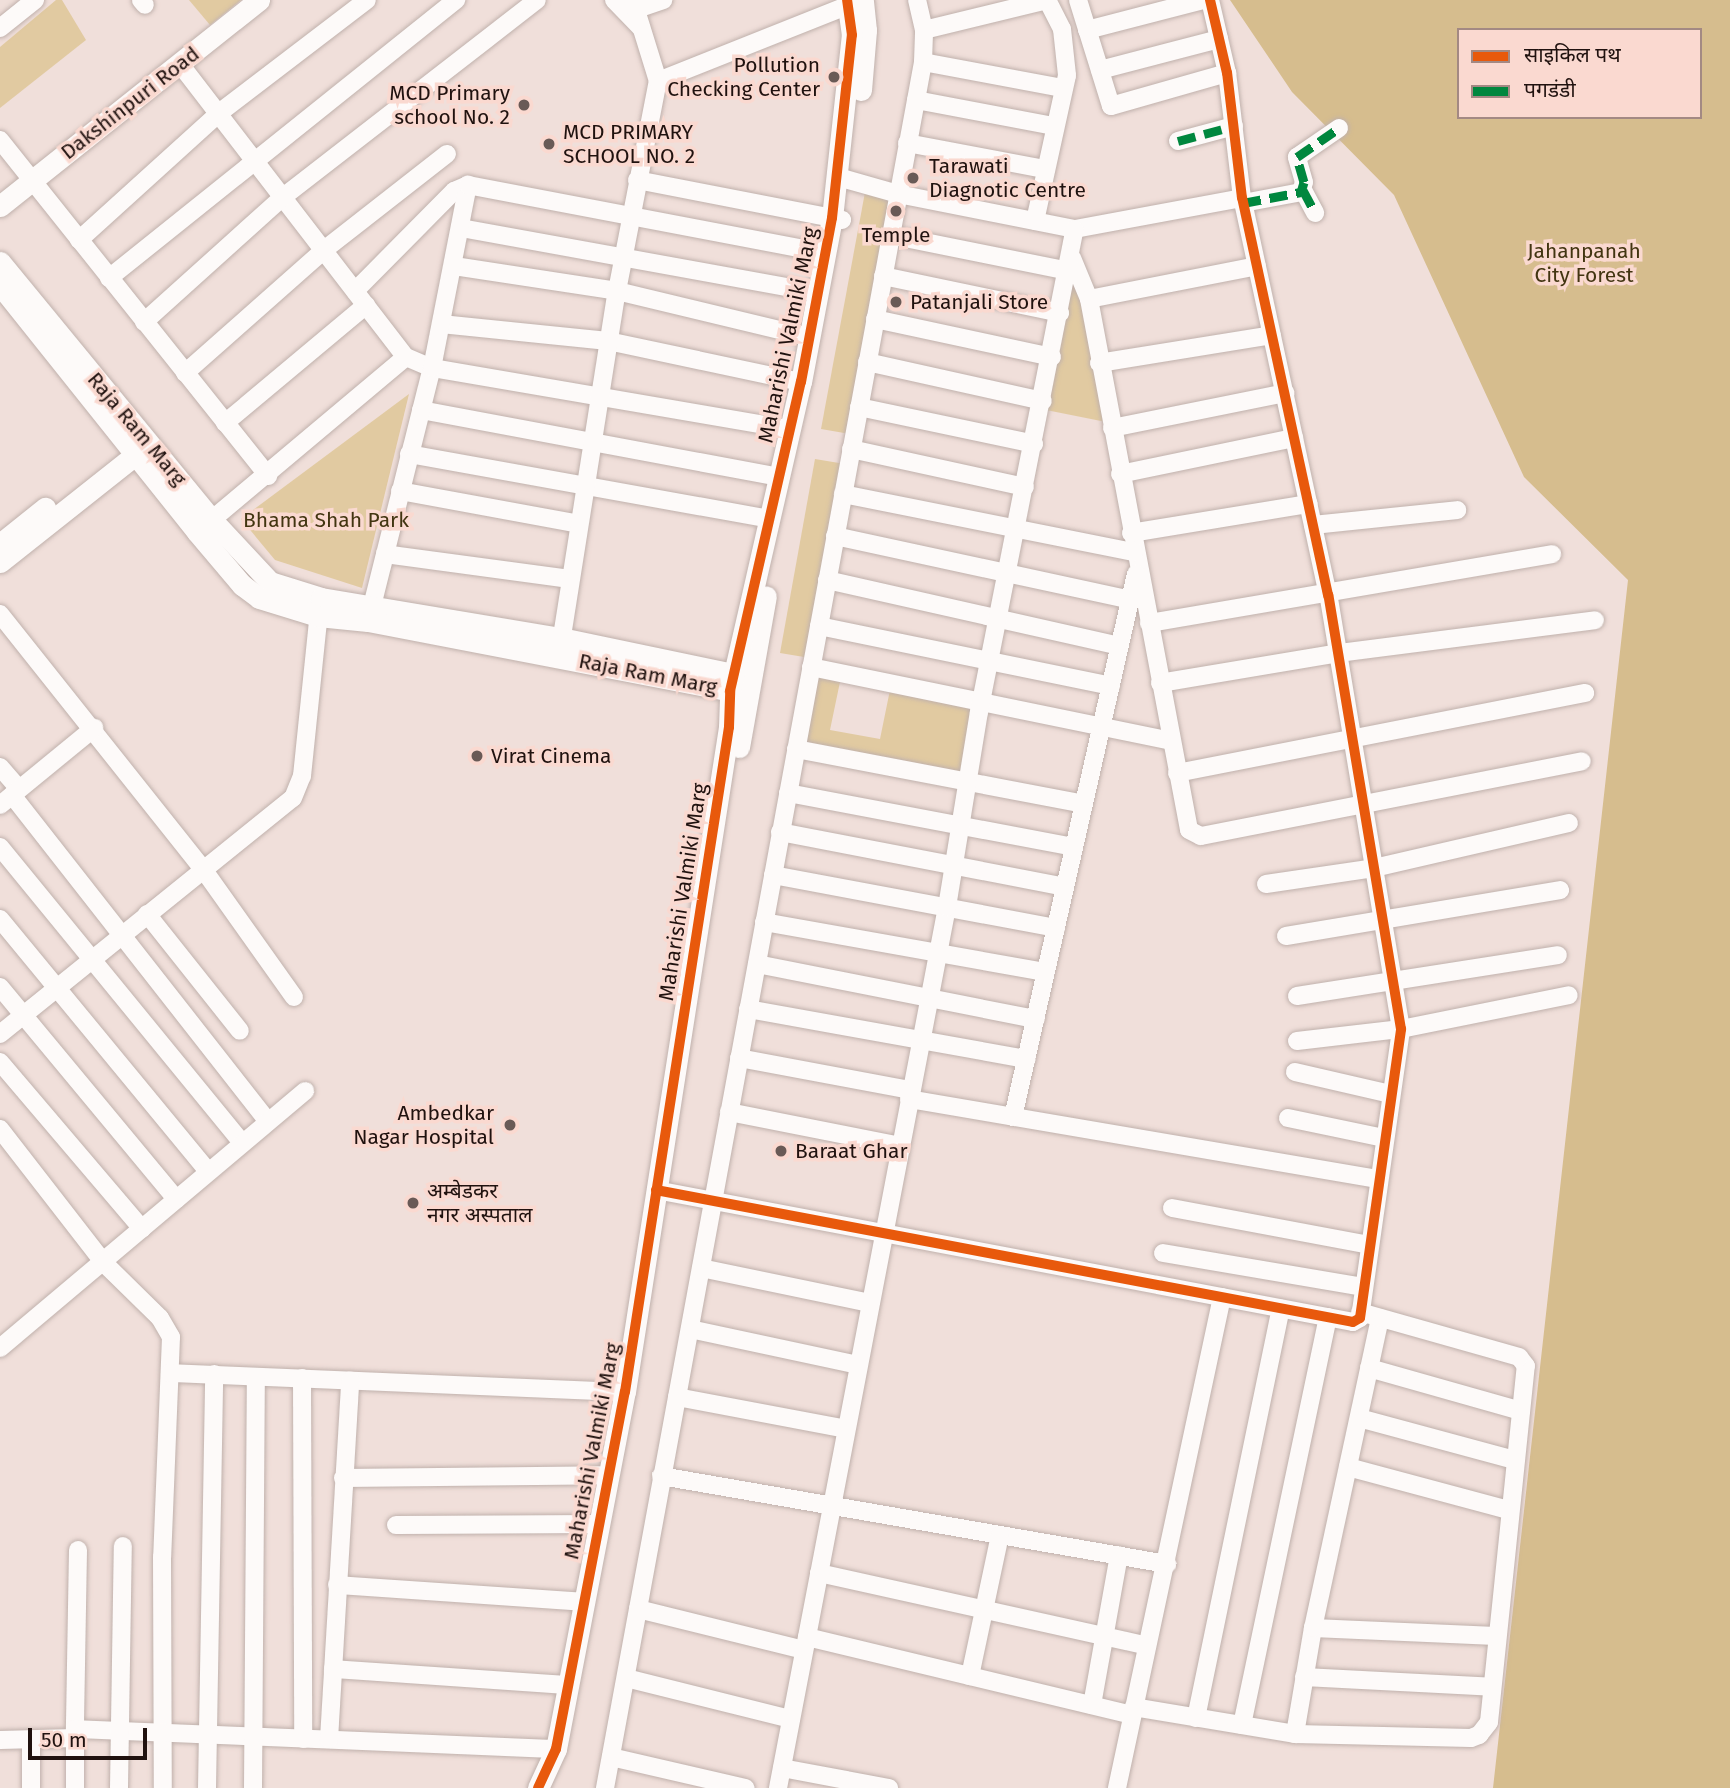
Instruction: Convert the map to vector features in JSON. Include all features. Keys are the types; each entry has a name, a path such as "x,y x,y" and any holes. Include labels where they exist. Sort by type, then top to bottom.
{"street":[{"path":"0,28 35,0"},
{"name":"Dakshinpuri Road","path":"0,206 259,0"},
{"path":"109,278 253,159 456,0"},
{"path":"144,322 283,197 537,0"},
{"path":"614,0 643,31"},
{"path":"561,647 599,393 637,180 658,81 635,5 663,0"},
{"path":"605,1788 923,62 924,30 916,0"},
{"path":"924,30 1046,0 1062,29 1068,54 1035,221"},
{"path":"1078,0 1111,106 1227,73"},
{"path":"1087,30 1203,0"},
{"path":"662,1191 884,1230 1356,1322 1364,1287 1401,1029 1339,653 1243,200 1227,73 1210,0"},
{"path":"658,81 855,1"},
{"name":"Maharishi Valmiki Marg","path":"737,684 844,179 855,1"},
{"path":"79,240 219,113 355,4"},
{"path":"1100,70 1219,39"},
{"path":"923,62 1062,88"},
{"path":"180,64 406,357 432,368 599,393 789,429"},
{"path":"916,100 1054,126"},
{"path":"1178,141 1234,126"},
{"path":"1315,213 1303,190 1297,157 1339,128"},
{"path":"907,143 1044,169"},
{"path":"1,145 268,476"},
{"path":"185,373 324,250 447,154"},
{"path":"844,179 898,194 1075,229 1303,190"},
{"path":"637,180 837,219"},
{"path":"370,613 432,368 468,186"},
{"path":"225,423 360,298 454,191 468,186 825,253"},
{"name":"Maharishi Valmiki Marg","path":"547,1787 567,1756 585,1663 662,1191 737,684 801,382 825,253 837,219"},
{"path":"461,228 622,260 817,293"},
{"path":"778,1788 947,907 982,699 1001,620 1025,487 1071,264 1075,229"},
{"path":"890,235 1071,264"},
{"name":"Raja Ram Marg","path":"0,262 137,445"},
{"path":"1071,264 1089,299 1186,824 1194,835 1582,761"},
{"path":"454,266 617,291 809,337"},
{"path":"1089,299 1257,267"},
{"path":"883,276 1060,313"},
{"name":"Raja Ram Marg","path":"0,285 204,526 242,585 258,598 370,613 561,647 737,684"},
{"path":"875,319 1052,357"},
{"path":"441,324 608,341 801,382"},
{"path":"1099,363 1272,335"},
{"path":"204,526 268,476 406,357"},
{"path":"867,362 1043,401"},
{"path":"1112,428 1284,393"},
{"path":"859,407 1034,444"},
{"path":"421,410 779,477"},
{"path":"1121,474 1294,438"},
{"path":"0,544 137,445"},
{"path":"0,562 137,445"},
{"path":"851,449 1025,487"},
{"path":"409,454 770,519"},
{"path":"400,491 579,524"},
{"path":"843,494 1019,529 1136,559"},
{"path":"1131,534 1309,504"},
{"path":"1313,525 1457,510"},
{"path":"835,536 1130,600"},
{"path":"385,554 570,579"},
{"path":"1149,623 1328,595 1552,554"},
{"path":"1013,1117 1130,600 1136,559"},
{"path":"827,580 1119,646"},
{"path":"0,1034 283,806 302,776 320,607"},
{"path":"0,614 94,728 203,869 293,997"},
{"path":"1160,683 1339,653 1595,620"},
{"path":"819,626 992,659 1111,686"},
{"path":"811,667 982,699 1171,741"},
{"path":"1177,773 1584,693"},
{"path":"10,796 94,728"},
{"path":"796,749 1084,804"},
{"path":"0,767 10,796 268,1121"},
{"path":"788,793 1074,847"},
{"path":"1266,884 1374,868 1569,823"},
{"path":"780,832 1065,887"},
{"path":"0,847 89,961 242,1143"},
{"path":"773,875 1056,928"},
{"path":"1286,936 1560,890"},
{"path":"147,914 240,1031"},
{"path":"0,919 208,1171"},
{"path":"764,922 1046,972"},
{"path":"1297,996 1558,956"},
{"path":"757,964 1036,1019"},
{"path":"0,987 176,1199"},
{"path":"1297,1041 1401,1029 1569,995"},
{"path":"748,1009 1027,1059"},
{"path":"739,1058 1013,1117 1378,1179"},
{"path":"0,1062 142,1228"},
{"path":"1295,1072 1390,1094"},
{"path":"0,1348 305,1091"},
{"path":"729,1112 900,1146"},
{"path":"1288,1118 1384,1138"},
{"path":"0,1129 104,1263 167,1326 171,1337 162,1556 163,1788"},
{"name":"Maharishi Valmiki Marg","path":"547,1787 662,1191"},
{"path":"1171,1208 1370,1245"},
{"path":"1163,1253 1364,1287"},
{"path":"701,1268 870,1303"},
{"path":"1116,1788 1167,1563 1222,1297"},
{"path":"1196,1718 1281,1309"},
{"path":"638,1609 970,1676 1092,1706 1196,1718 1295,1734 1471,1738 1489,1721 1509,1510 1526,1372 1518,1357 1360,1312"},
{"path":"1242,1725 1328,1317"},
{"path":"1295,1734 1313,1629 1380,1318"},
{"path":"690,1329 858,1365"},
{"path":"1369,1368 1521,1410"},
{"path":"170,1373 625,1392"},
{"path":"207,1788 214,1374"},
{"path":"253,1788 256,1377"},
{"path":"302,1378 303,1739"},
{"path":"329,1739 350,1381"},
{"path":"677,1397 846,1429"},
{"path":"1359,1418 1516,1460"},
{"path":"1348,1467 1509,1510"},
{"path":"343,1478 608,1475"},
{"path":"661,1476 1167,1563"},
{"path":"396,1525 599,1524"},
{"path":"970,1676 1000,1535"},
{"path":"118,1788 123,1546"},
{"path":"75,1788 78,1550"},
{"path":"1092,1706 1119,1555"},
{"path":"819,1573 1147,1646"},
{"path":"337,1586 584,1602"},
{"path":"1313,1629 1496,1636"},
{"path":"333,1668 568,1685"},
{"path":"1304,1677 1492,1687"},
{"path":"626,1678 791,1719"},
{"path":"0,1740 118,1732 556,1749"},
{"path":"31,1739 31,1788"},
{"path":"611,1757 745,1788"},
{"path":"782,1768 889,1788"}],"green space":[{"path":"56,0 62,0 86,40 0,108 0,47"},
{"path":"189,0 241,0 210,25"},
{"name":"Jahanpanah City Forest","path":"1230,0 1730,0 1730,1788 1493,1788 1628,580 1524,477 1394,195 1292,92"},
{"path":"866,187 895,196 850,434 821,429"},
{"path":"1074,268 1079,279 1106,422 1046,410"},
{"name":"Bhama Shah Park","path":"409,394 362,588 275,560 241,519"},
{"path":"815,459 845,464 810,658 780,653"},
{"path":"814,672 841,677 830,730 880,739 891,685 979,701 966,778 800,746"}],"marked path":[{"path":"1178,141 1234,126"},
{"path":"1243,203 1301,192 1304,182 1297,157 1339,128"},
{"path":"1303,190 1315,213"}],"cycle path":[{"path":"538,1788 556,1749 625,1392 729,727 730,691 801,382 832,218 852,35 847,0"},
{"path":"656,1190 1353,1322 1360,1318 1401,1029 1328,595 1242,198 1227,73 1210,0"}],"place":[{"name":"Pollution Checking Center","path":"834,77"},
{"name":"MCD Primary school No. 2","path":"524,105"},
{"name":"MCD PRIMARY SCHOOL NO. 2","path":"549,144"},
{"name":"Tarawati Diagnotic Centre","path":"913,178"},
{"name":"Temple","path":"896,211"},
{"name":"Patanjali Store","path":"896,302"},
{"name":"Virat Cinema","path":"477,756"},
{"name":"Ambedkar Nagar Hospital","path":"510,1125"},
{"name":"Baraat Ghar","path":"781,1151"},
{"name":"अम्बेडकर नगर अस्पताल","path":"413,1203"}]}
